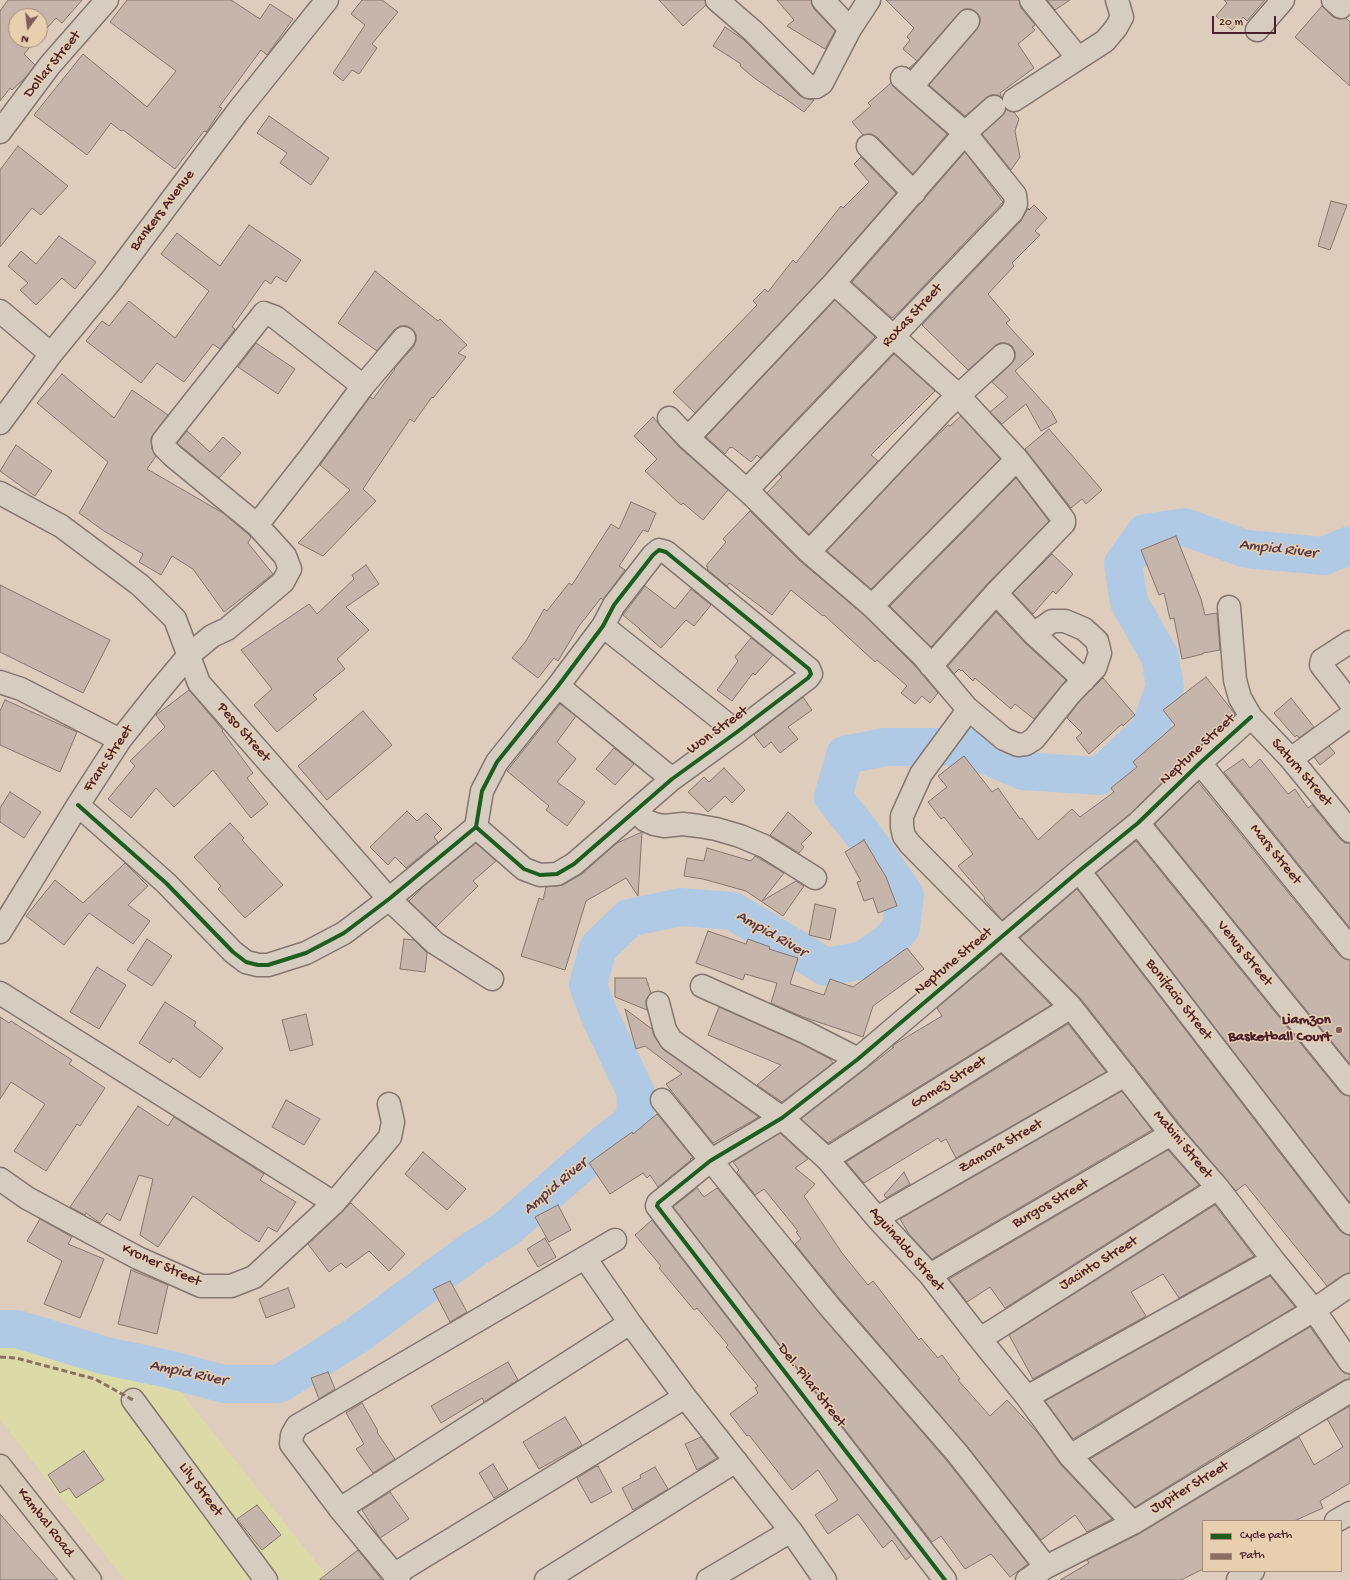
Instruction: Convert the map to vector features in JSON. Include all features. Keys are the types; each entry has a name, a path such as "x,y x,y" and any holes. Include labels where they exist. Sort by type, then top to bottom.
{"main road":[{"name":"Kambal Road","path":"0,1466 90,1580"}],"street":[{"name":"Dollar Street","path":"0,132 50,65 107,0"},
{"name":"Bankers Avenue","path":"0,423 51,354 110,282 238,111 327,0"},
{"path":"717,0 753,31 809,87 816,87 822,83 850,29 869,0"},
{"path":"823,0 850,29"},
{"path":"1032,0 1078,58"},
{"path":"1014,100 1105,41 1116,28 1122,17 1117,0"},
{"path":"1257,30 1283,0"},
{"name":"Roxas Street","path":"747,490 1012,212 1016,204 1015,195 966,133 907,82 968,21"},
{"path":"688,438 834,283 966,133 994,107"},
{"path":"868,146 914,193"},
{"path":"834,283 895,336 959,396 1017,459 1061,514 1064,521 996,593 931,666"},
{"path":"0,311 51,354"},
{"name":"Franc Street","path":"0,932 120,740 158,692 189,655 212,636 227,629 283,582 290,569 285,556 257,524 173,456 164,447 163,441 264,313 275,317 363,386"},
{"path":"257,524 311,456 363,386 404,338"},
{"path":"809,552 946,407 1003,355"},
{"path":"669,418 688,438 747,490 809,552 872,606 923,656 967,708 1004,738 1018,745 1026,744 1034,739 1070,694 1095,668 1100,653 1097,641 1084,629 1065,621 1052,621 1034,634"},
{"path":"872,606 1017,459"},
{"name":"Peso Street","path":"0,493 61,526 140,585 174,619 199,683 389,899 435,944 492,979"},
{"name":"Won Street","path":"476,827 524,868 540,875 557,874 574,864 672,779 737,732 808,678 811,674 809,669 666,552 659,550 653,555 614,605 603,626"},
{"path":"996,593 1034,634 1084,680"},
{"name":"Saturn Street","path":"1229,607 1234,680 1240,698 1251,717 1291,759 1350,831"},
{"path":"78,805 166,883 233,952 246,962 258,965 268,965 306,954 344,932 389,899 476,827 482,791 496,762 558,686 603,626 737,732"},
{"path":"1350,642 1322,660 1321,663 1322,667 1350,702"},
{"path":"0,682 21,689 120,740"},
{"path":"558,686 672,779"},
{"name":"Mabini Street","path":"967,708 953,732 920,774 902,816 904,836 910,844 1071,1007 1171,1134 1218,1188 1273,1260 1314,1310 1350,1362"},
{"path":"1291,759 1350,716"},
{"name":"Neptune Street","path":"657,1206 710,1161 782,1118 858,1059 1138,823 1200,763 1251,717"},
{"name":"Mars Street","path":"1200,763 1350,948"},
{"path":"638,809 639,813 645,820 654,824 664,826 683,824 716,828 740,836 764,846 815,878"},
{"name":"Venus Street","path":"1138,823 1350,1084"},
{"name":"Bonifacio Street","path":"1079,872 1350,1223"},
{"path":"702,986 805,1032 858,1059"},
{"path":"0,993 334,1203"},
{"name":"Aguinaldo Street","path":"658,1004 665,1030 671,1040 782,1118 827,1159 877,1218 930,1275 1027,1397 1070,1456 1133,1523"},
{"name":"Gomez Street","path":"827,1159 1071,1007"},
{"name":"Zamora Street","path":"877,1218 1125,1075"},
{"path":"662,1100 829,1306 957,1453 1046,1567"},
{"name":"Kroner Street","path":"0,1179 27,1198 138,1258 201,1286 231,1286 254,1276 334,1203 390,1137 393,1122 389,1104"},
{"name":"Burgos Street","path":"930,1275 1171,1134"},
{"name":"Jacinto Street","path":"980,1339 1218,1188"},
{"name":"Del. Pilar Street","path":"657,1206 945,1580"},
{"path":"616,1240 297,1426 292,1435 291,1444 340,1508 397,1577 685,1397"},
{"path":"585,1258 630,1323 685,1397 791,1531 825,1580"},
{"path":"1027,1397 1273,1260"},
{"path":"1070,1456 1314,1310 1350,1285"},
{"path":"340,1508 630,1323"},
{"name":"Jupiter Street","path":"1027,1580 1046,1567 1133,1523 1350,1391"},
{"name":"Lily Street","path":"133,1400 266,1580"},
{"path":"546,1580 736,1461"},
{"path":"1338,1520 1350,1513"},
{"path":"708,1580 791,1531"},
{"path":"1238,1580 1251,1572"}],"green space":[{"path":"15,1338 176,1386 330,1580 125,1580 0,1419 0,1347"}],"building":[{"path":"8,0 82,0 62,23 56,18 48,27 48,8 8,8 8,48 29,48 24,54 35,65 27,76 12,90 10,88 0,101 0,11"},
{"path":"127,0 231,0 260,19 270,4 293,19 267,55 261,50 219,107 222,108 207,131 204,131 175,169 123,130 121,131 111,123 87,155 34,115 83,54 147,107 176,71 110,22"},
{"path":"362,0 382,0 398,12 372,44 377,48 359,74 352,70 343,81 333,73 365,25 351,14"},
{"path":"659,0 705,0 706,5 683,26"},
{"path":"777,0 811,0 814,9 835,31 825,49 787,26 794,20"},
{"path":"886,0 1019,0 1021,8 1035,25 1032,27 1035,30 1018,44 1034,68 1000,93 1002,98 998,95 991,95 965,116 929,85 977,29 980,23 980,17 971,9 964,9 917,61 903,49 910,40 907,37 914,28"},
{"path":"1047,0 1070,0 1055,10"},
{"path":"1224,0 1265,0 1247,21 1243,17 1232,30 1216,16 1227,3"},
{"path":"1322,6 1333,17 1339,19 1346,18 1350,22 1350,86 1295,37"},
{"path":"725,27 744,40 800,96 814,100 804,112 753,77 740,66 741,64 713,46"},
{"path":"891,83 947,134 913,174 877,137 871,134 863,135 852,122 871,106 868,103"},
{"path":"1006,109 1014,112 1019,119 1015,131 1020,157 1011,170 982,134 1002,116"},
{"path":"269,116 329,158 311,185 280,163 287,153 257,133"},
{"path":"18,146 68,186 41,215 32,208 0,247 0,170"},
{"path":"965,152 1003,202 892,318 852,282"},
{"path":"861,157 896,193 825,275 695,413 673,392 757,305 753,301 765,289 768,292 793,260 796,263 841,206 843,208 869,182 854,164"},
{"path":"1331,201 1347,205 1330,250 1318,246"},
{"path":"1034,205 1047,218 1035,231 1040,235 1012,263 1014,266 988,294 1010,320 1006,323 1034,354 1015,371 1051,411 1057,422 1041,431 1026,404 1002,424 990,412 1008,397 992,382 1015,359 1015,352 1012,346 1006,343 1000,343 968,370 922,325 1021,221 1028,208 1029,210"},
{"path":"249,225 301,260 286,282 276,276 271,284 265,280 232,327 235,329 220,349 213,344 184,382 157,363 141,383 86,341 102,321 109,326 129,301 175,338 209,291 161,254 177,233 220,266"},
{"path":"59,236 96,262 75,289 62,278 36,305 20,290 28,283 8,266 21,251 36,264"},
{"path":"375,271 438,321 440,319 467,345 458,353 466,357 433,398 432,397 414,422 410,419 363,489 376,501 323,556 298,543 350,490 320,465 370,397 373,399 394,369 414,346 416,341 416,334 412,329 407,326 400,326 394,330 377,351 338,323"},
{"path":"835,300 875,337 760,458 757,455 751,462 732,447 730,447 725,454 706,437"},
{"path":"256,343 295,369 278,394 238,367"},
{"path":"894,354 935,391 871,455 878,461 809,534 767,493 782,477 779,474"},
{"path":"62,374 114,418 132,390 168,415 151,438 152,449 156,456 147,469 223,513 251,537 248,543 273,574 224,612 193,569 172,556 161,575 139,562 143,554 104,531 79,513 108,462 37,403"},
{"path":"961,416 1000,459 871,589 827,551 925,447 948,425 950,426"},
{"path":"653,417 679,447 728,490 703,520 683,503 681,505 645,471 657,459 634,436"},
{"path":"1049,429 1102,490 1086,504 1082,499 1071,508 1025,449"},
{"path":"187,431 210,452 223,437 241,453 219,478 177,443"},
{"path":"16,445 52,471 35,496 0,471"},
{"path":"1016,478 1049,521 987,584 931,647 890,606"},
{"path":"631,502 656,513 648,532 643,530 619,566 625,570 603,600 601,598 579,626 558,661 554,658 538,678 512,658 526,641 544,609 547,611 569,583 572,585 611,524 619,529"},
{"path":"750,511 800,561 864,615 914,665 938,693 930,703 922,696 915,704 901,693 907,686 877,660 875,662 824,615 823,616 791,590 772,615 729,583 727,586 707,569 708,567 706,566 726,542 723,539"},
{"path":"1176,536 1201,599 1205,615 1217,613 1220,650 1182,659 1174,618 1170,619 1164,593 1159,595 1141,550"},
{"path":"1052,554 1073,574 1056,594 1053,591 1033,614 1013,593"},
{"path":"366,565 379,584 346,607 369,630 337,659 345,669 313,695 317,699 277,732 254,705 272,689 241,650 309,604 317,614 354,579 352,575"},
{"path":"0,585 110,640 83,693 0,652"},
{"path":"645,586 675,609 691,589 711,605 694,626 686,620 661,648 623,615"},
{"path":"996,612 1025,643 1066,680 1034,719 1015,704 1011,709 975,678 973,681 959,669 954,674 948,666"},
{"path":"751,638 773,655 755,675 753,673 732,701 717,690 738,661 735,657"},
{"path":"1206,677 1235,714 1191,754 1130,814 1002,920 958,866 973,854 944,817 941,819 928,802 947,787 938,776 964,756 992,792 998,788 1020,819 1022,818 1038,840 1072,809 1080,817 1114,792 1111,788 1137,767 1133,762 1175,725 1163,710"},
{"path":"1103,678 1135,715 1123,726 1122,724 1089,754 1076,738 1082,733 1067,718 1079,702"},
{"path":"189,690 223,730 222,731 253,773 247,778 268,804 251,818 213,770 174,807 156,788 131,818 108,799 135,766 130,761 165,727 156,715"},
{"path":"803,697 812,710 788,727 798,739 780,753 771,742 764,748 754,735"},
{"path":"1291,698 1314,727 1299,738 1297,735 1295,737 1274,713"},
{"path":"5,700 77,732 60,772 0,745 0,711"},
{"path":"560,704 576,716 557,742 576,759 557,782 585,802 567,826 546,810 549,806 507,771"},
{"path":"363,711 392,745 327,800 298,766"},
{"path":"1329,746 1335,753 1320,765 1314,757"},
{"path":"614,748 634,764 615,785 596,769"},
{"path":"1243,759 1250,768 1260,759 1288,794 1295,789 1308,808 1312,805 1340,839 1345,843 1350,843 1350,928 1224,772"},
{"path":"724,768 745,790 732,803 725,796 708,812 688,792 704,777 709,782"},
{"path":"1198,782 1340,956 1350,960 1350,1064 1155,824"},
{"path":"10,792 41,812 24,838 0,822 0,808"},
{"path":"407,811 417,821 426,813 442,829 434,837 438,842 406,868 395,857 388,865 370,847"},
{"path":"788,812 812,833 801,844 804,847 799,853 770,835"},
{"path":"230,823 244,838 242,840 283,885 245,918 218,889 221,886 194,857"},
{"path":"642,832 638,896 626,878 586,901 565,970 521,956 539,898 543,900 546,887 563,885 582,874 617,843"},
{"path":"864,840 886,877 897,906 878,913 873,898 864,901 857,882 861,881 845,852"},
{"path":"1136,841 1340,1092 1350,1096 1350,1203 1096,873"},
{"path":"476,843 496,861 473,881 478,886 436,927 409,901 424,886"},
{"path":"707,848 751,861 755,856 784,873 762,901 796,881 804,886 783,916 746,891 703,879 684,876 687,858 704,861"},
{"path":"125,863 148,886 128,905 150,921 133,944 89,913 64,945 26,916 55,880 83,903"},
{"path":"1077,889 1340,1231 1350,1235 1350,1273 1343,1275 1327,1286 1245,1184 1236,1191 1181,1126 1081,999 1020,938"},
{"path":"815,904 836,909 830,940 809,935"},
{"path":"708,931 746,944 748,939 770,947 769,949 798,958 790,984 824,995 830,979 853,987 907,948 924,969 873,1006 863,1037 803,1017 771,1003 777,983 745,974 743,980 696,963"},
{"path":"147,939 172,956 152,986 127,970"},
{"path":"404,939 414,940 427,953 425,972 400,969"},
{"path":"1001,954 1051,1005 828,1143 801,1119 894,1047 892,1047 895,1044 942,1016 937,1008"},
{"path":"97,967 126,985 99,1029 70,1012"},
{"path":"615,978 646,978 651,993 646,1000 647,1010 615,997"},
{"path":"165,1002 196,1022 194,1026 223,1048 200,1078 173,1058 170,1063 139,1043"},
{"path":"719,1007 800,1043 830,1059 833,1063 782,1102 757,1085 781,1065 708,1035"},
{"path":"625,1009 652,1029 654,1036 664,1050 759,1117 713,1143 666,1084 682,1074 645,1046 636,1049"},
{"path":"306,1014 313,1045 290,1051 282,1020"},
{"path":"0,1017 9,1023 11,1021 72,1060 69,1064 105,1088 80,1126 77,1124 46,1171 14,1151 45,1104 11,1082 0,1099"},
{"path":"1068,1024 1106,1072 956,1158 946,1139 941,1142 938,1138 864,1183 846,1162"},
{"path":"1122,1091 1152,1130 932,1259 909,1234 900,1219"},
{"path":"286,1100 320,1119 304,1145 272,1127"},
{"path":"138,1106 168,1126 174,1117 264,1174 260,1180 296,1202 277,1232 268,1227 259,1242 193,1196 158,1247 140,1235 153,1179 139,1175 120,1221 107,1213 100,1223 86,1213 85,1215 70,1207"},
{"path":"657,1114 693,1158 658,1187 650,1175 647,1178 643,1173 610,1194 589,1163 632,1132 633,1134"},
{"path":"780,1133 808,1159 795,1168 815,1184 804,1196 842,1253 868,1285 873,1281 919,1340 921,1338 938,1358 942,1355 960,1379 958,1380 990,1416 1007,1400 1038,1433 1061,1465 1112,1519 1087,1532 1075,1515 1041,1540 966,1445 839,1298 795,1244 801,1239 796,1232 798,1231 764,1189 755,1195 737,1172 739,1170 733,1162"},
{"path":"1168,1150 1199,1185 1005,1308 990,1287 967,1302 949,1279"},
{"path":"423,1152 466,1189 447,1210 405,1174"},
{"path":"904,1172 910,1184 886,1198 884,1195"},
{"path":"697,1188 704,1197 717,1188 820,1314 947,1461 1028,1564 1010,1577 991,1554 965,1569 941,1536 932,1542 673,1207"},
{"path":"351,1203 405,1254 389,1271 369,1251 346,1268 341,1263 329,1272 308,1244"},
{"path":"558,1205 571,1230 549,1242 535,1217"},
{"path":"1215,1205 1254,1256 1179,1298 1163,1274 1131,1292 1146,1316 1033,1379 1009,1335"},
{"path":"40,1219 72,1237 68,1244 104,1259 80,1318 44,1304 62,1261 27,1241"},
{"path":"652,1220 911,1556 906,1560 892,1540 883,1548 858,1514 828,1534 815,1515 838,1500 818,1470 792,1490 749,1435 747,1436 730,1414 758,1393 755,1388 758,1386 726,1347 728,1345 697,1308 694,1310 659,1268 661,1266 635,1235"},
{"path":"545,1238 556,1257 538,1267 527,1249"},
{"path":"131,1270 168,1285 157,1334 118,1324"},
{"path":"1270,1276 1295,1307 1073,1439 1045,1401"},
{"path":"450,1281 467,1312 450,1322 433,1289"},
{"path":"288,1288 295,1307 266,1318 259,1299"},
{"path":"1310,1327 1340,1369 1344,1373 1350,1374 1350,1379 1344,1380 1287,1413 1135,1507 1090,1459"},
{"path":"508,1362 518,1380 484,1402 482,1398 441,1423 431,1406"},
{"path":"328,1372 335,1389 319,1399 311,1378"},
{"path":"362,1403 378,1431 377,1432 395,1459 373,1473 356,1449 364,1444 346,1413"},
{"path":"1350,1406 1350,1483 1320,1501 1323,1508 1296,1520 1202,1520 1202,1570 1181,1580 1060,1580 1089,1563 1087,1560 1139,1534 1299,1437 1314,1465 1343,1447 1327,1419"},
{"path":"565,1417 582,1445 539,1469 523,1442"},
{"path":"701,1437 717,1458 697,1470 685,1444"},
{"path":"84,1451 104,1480 76,1498 69,1488 60,1493 48,1475"},
{"path":"493,1464 508,1489 494,1498 479,1473"},
{"path":"598,1466 612,1492 591,1503 577,1478"},
{"path":"655,1467 668,1489 633,1510 622,1488 641,1478 640,1475"},
{"path":"390,1492 409,1519 380,1538 362,1510"},
{"path":"257,1505 281,1535 262,1550 237,1519"},
{"path":"0,1514 58,1580 0,1580"},
{"path":"358,1550 382,1580 319,1580"}],"waterway":[{"name":"Ampid River","path":"0,1329 17,1329 106,1356 168,1369 224,1384 279,1384 356,1336 474,1249 506,1229 604,1144 635,1120 636,1093 598,1012 588,985 598,948 629,918 681,907 733,911 826,967 864,960 889,942 901,928 905,895 864,836 833,797 845,755 885,747 968,747 1023,771 1100,776 1149,731 1165,687 1160,657 1129,602 1123,564 1145,533 1185,527 1246,549 1324,556 1350,545"}],"marked path":[{"path":"0,1357 16,1358 95,1379 133,1400"}],"cycle path":[{"path":"78,805 166,883 233,952 246,962 258,965 268,965 306,953 344,933 389,899 476,827 482,791 497,762 558,686 603,626 614,605 653,555 659,550 666,552 809,669 811,674 808,678 672,779 574,864 557,874 540,875 524,869 476,827"},
{"path":"945,1580 657,1206 658,1203 710,1161 782,1118 858,1059 1079,871 1138,823 1200,763 1251,717"}],"place":[{"name":"Liamzon Basketball Court","path":"1339,1030"}]}
